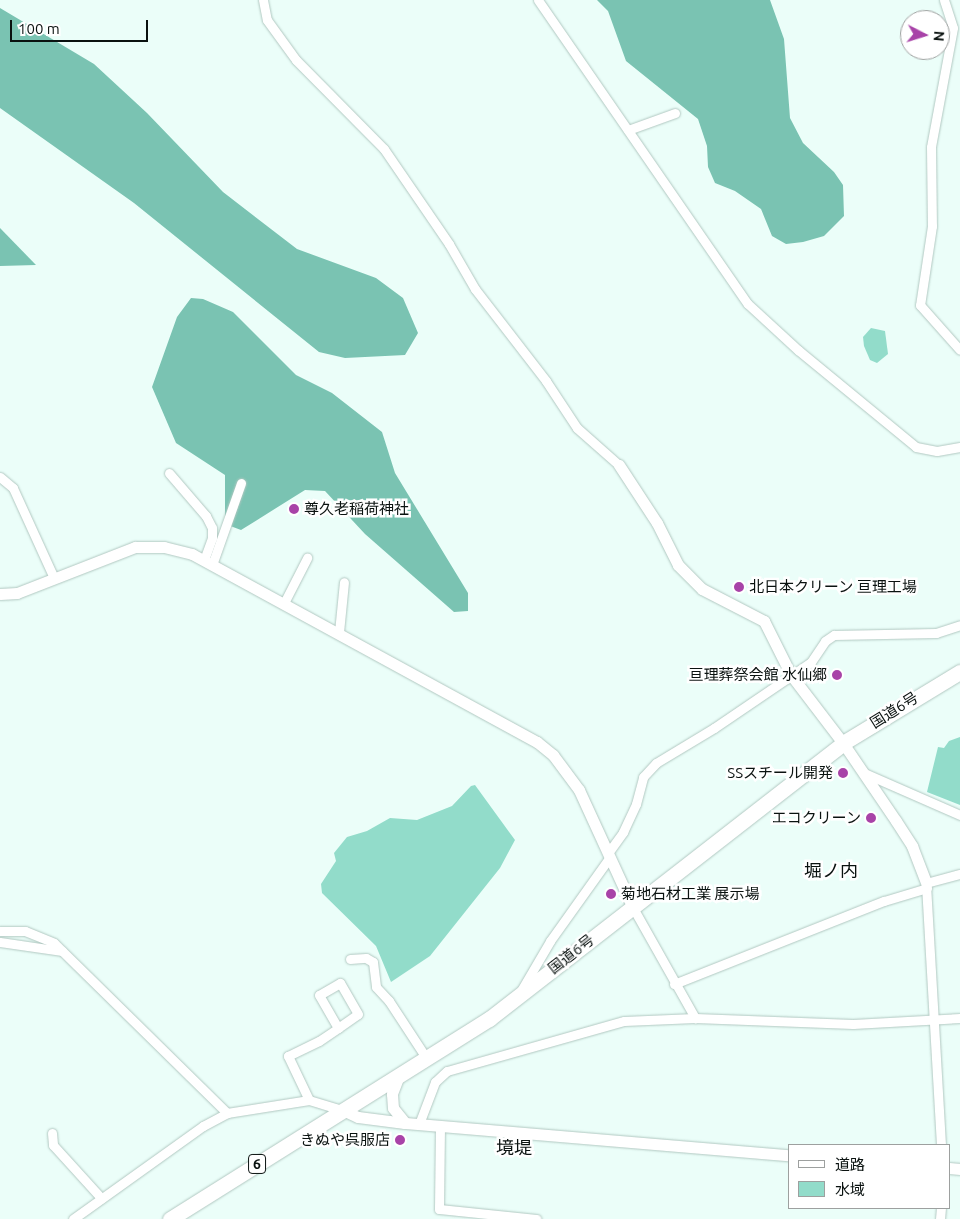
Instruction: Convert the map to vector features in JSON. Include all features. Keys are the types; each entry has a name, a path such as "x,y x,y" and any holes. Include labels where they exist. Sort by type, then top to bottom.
{"highway":[{"name":"国道6号","path":"170,1219 398,1078 518,996 843,743 960,672"}],"street":[{"path":"263,0 267,20 296,60 384,149 449,244 475,289 546,381 577,428 619,465 657,523 678,565 702,589 764,621 791,675 843,743 912,846 927,885 941,1144"},
{"path":"538,0 748,304 798,350 916,447 937,451 960,446"},
{"path":"944,0 953,28 931,147 932,226 920,304 960,350"},
{"path":"628,130 675,113"},
{"path":"170,473 206,516 212,528 208,562"},
{"path":"0,477 14,488 54,578"},
{"path":"208,562 241,483"},
{"path":"0,594 17,593 135,547 178,548 339,632 537,742 553,755 579,790 632,906 674,984 695,1018"},
{"path":"284,603 307,558"},
{"path":"339,632 344,582"},
{"path":"518,996 550,941 623,832 636,804 643,777 656,763 714,728 811,662 825,640 834,635 936,633 960,624"},
{"path":"861,772 960,815"},
{"path":"674,984 884,901 960,874"},
{"path":"0,931 25,932 44,937 62,951 227,1114"},
{"path":"0,942 62,951"},
{"path":"350,958 366,958 373,962 376,988 389,1001 427,1059"},
{"path":"309,1100 288,1056 338,1028 358,1014 340,983 319,995 338,1028"},
{"path":"420,1124 435,1082 446,1070 624,1021 695,1018 853,1024 960,1018"},
{"path":"398,1078 392,1094 393,1108 405,1122"},
{"path":"73,1219 101,1198 227,1114 309,1100 346,1111 358,1117 420,1124 788,1154"},
{"path":"440,1126 439,1209 536,1219"},
{"path":"52,1133 53,1145 101,1198"}],"shaded area":[{"path":"597,0 770,0 784,39 790,118 803,143 834,172 843,185 844,216 824,236 803,242 786,244 772,236 761,209 735,191 715,183 708,167 707,146 698,119 626,61 608,11"},
{"path":"0,8 94,64 147,113 223,192 297,249 376,278 403,298 418,333 405,355 345,358 319,352 134,203 0,108"},
{"path":"0,228 36,265 0,266"},
{"path":"191,298 203,299 233,312 296,375 332,393 382,432 395,473 468,593 468,611 454,612 365,534 325,491 305,490 241,530 225,524 225,475 176,443 152,387 177,317"}],"water":[{"path":"871,328 885,331 888,354 877,363 870,360 864,346 863,337"},
{"path":"960,737 960,805 927,792 938,747 944,748 949,741"},
{"path":"475,785 515,840 500,868 430,956 391,982 376,946 322,893 321,884 336,861 334,853 347,837 367,831 390,818 417,820 452,806 471,786"}],"place":[{"name":"尊久老稲荷神社","path":"294,509"},
{"name":"北日本クリーン 亘理工場","path":"739,587"},
{"name":"亘理葬祭会館 水仙郷","path":"837,675"},
{"name":"SSスチール開発","path":"843,773"},
{"name":"エコクリーン","path":"871,818"},
{"name":"菊地石材工業 展示場","path":"611,894"},
{"name":"きぬや呉服店","path":"400,1140"}],"district":[{"name":"堀ノ内","path":"831,870"},
{"name":"境堤","path":"514,1147"}]}
